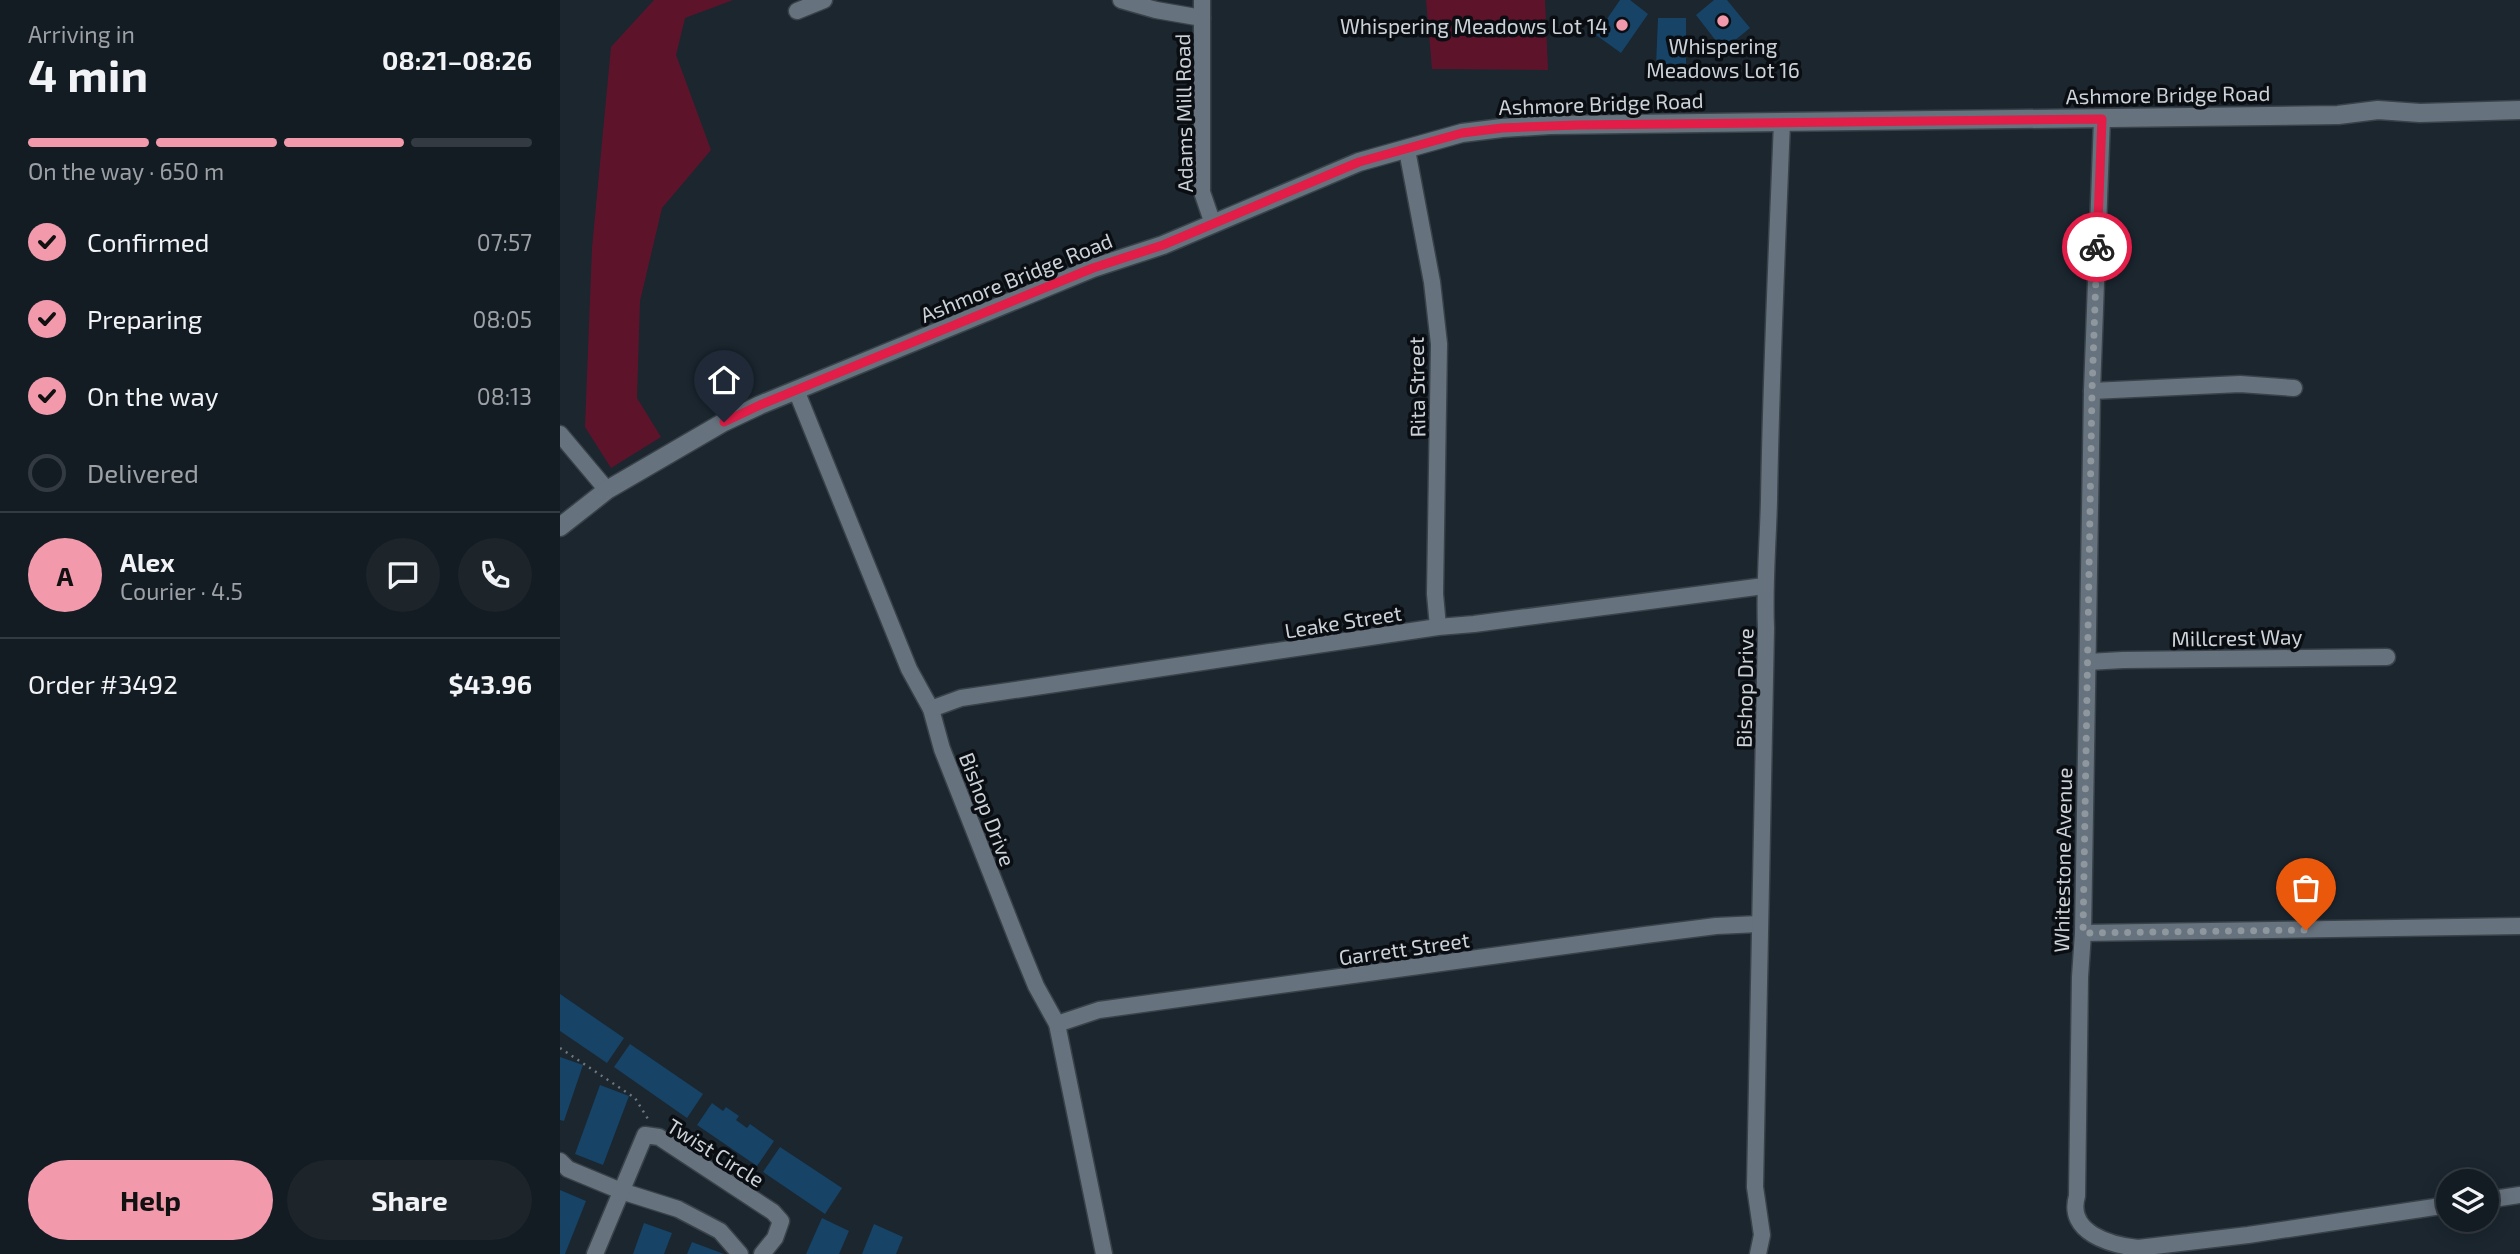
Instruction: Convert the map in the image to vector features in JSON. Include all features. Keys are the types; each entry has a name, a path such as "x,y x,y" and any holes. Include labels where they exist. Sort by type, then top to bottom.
{"main road":[{"name":"Ashmore Bridge Road","path":"560,527 607,490 724,422 796,390 1093,268 1163,245 1359,162 1462,133 1502,128 2338,115 2378,110 2420,113 2520,110"}],"street":[{"path":"797,11 824,0"},
{"path":"1121,0 1156,10 1202,18"},
{"name":"Adams Mill Road","path":"1202,0 1202,192 1213,224"},
{"name":"Whitestone Avenue","path":"2102,119 2092,391 2083,933 2075,1202 2078,1219 2087,1231 2100,1240 2138,1248 2248,1235 2436,1207"},
{"name":"Bishop Drive","path":"1758,1254 1762,1235 1755,1187 1766,628 1764,586 1768,548 1770,399 1782,122"},
{"name":"Rita Street","path":"1407,150 1432,282 1439,344 1435,594 1438,627"},
{"path":"2092,391 2240,384 2294,388"},
{"name":"Bishop Drive","path":"796,390 909,669 931,709 942,749 1036,986 1057,1024 1104,1254"},
{"path":"560,433 607,490"},
{"name":"Leake Street","path":"931,709 961,698 1438,627 1764,586"},
{"name":"Millcrest Way","path":"2088,662 2387,657"},
{"name":"Garrett Street","path":"1057,1024 1099,1010 1716,926 1759,924"},
{"path":"2083,933 2520,926"},
{"name":"Twist Circle","path":"621,1191 645,1135 659,1137 773,1212 781,1221 775,1238 762,1254"},
{"path":"560,1161 568,1168 621,1191 678,1209 720,1231 740,1254"},
{"path":"595,1254 621,1191"},
{"path":"2499,1198 2520,1195"}],"path":[{"path":"560,1048 635,1098 659,1137"}],"shaded area":[{"path":"654,0 733,0 685,18 676,55 711,150 662,208 640,301 637,398 661,437 611,468 585,427 592,248 611,47"},
{"path":"1426,0 1545,0 1548,70 1432,69"}],"building":[{"name":"Whispering Meadows Lot 14","path":"1620,0 1630,0 1648,14 1621,53 1596,35"},
{"name":"Whispering Meadows Lot 16","path":"1714,0 1727,0 1750,28 1723,50 1696,15"},
{"path":"1658,18 1686,18 1686,67 1656,66"},
{"path":"560,994 624,1038 607,1063 560,1031"},
{"path":"630,1044 703,1094 687,1118 614,1067"},
{"path":"560,1057 583,1065 564,1121 560,1120"},
{"path":"600,1085 629,1096 603,1165 575,1154"},
{"path":"712,1103 723,1111 726,1107 739,1116 736,1120 747,1128 750,1124 774,1141 757,1166 697,1125"},
{"path":"780,1147 842,1188 825,1214 763,1172"},
{"path":"560,1190 586,1201 565,1254 560,1254"},
{"path":"822,1218 849,1231 839,1254 806,1254"},
{"path":"644,1223 672,1233 664,1254 633,1254"},
{"path":"874,1224 903,1237 896,1254 862,1254"},
{"path":"692,1242 724,1254 687,1254"}],"way so far":[{"path":"2097,247 2087,622 2083,933 2306,930"}],"place":[{"name":"Whispering Meadows Lot 16","path":"1723,21"},
{"name":"Whispering Meadows Lot 14","path":"1622,25"}],"route":[{"path":"724,422 1093,268 1163,245 1359,162 1462,133 1482,130 1550,125 1739,121 2102,119 2097,247"}]}
